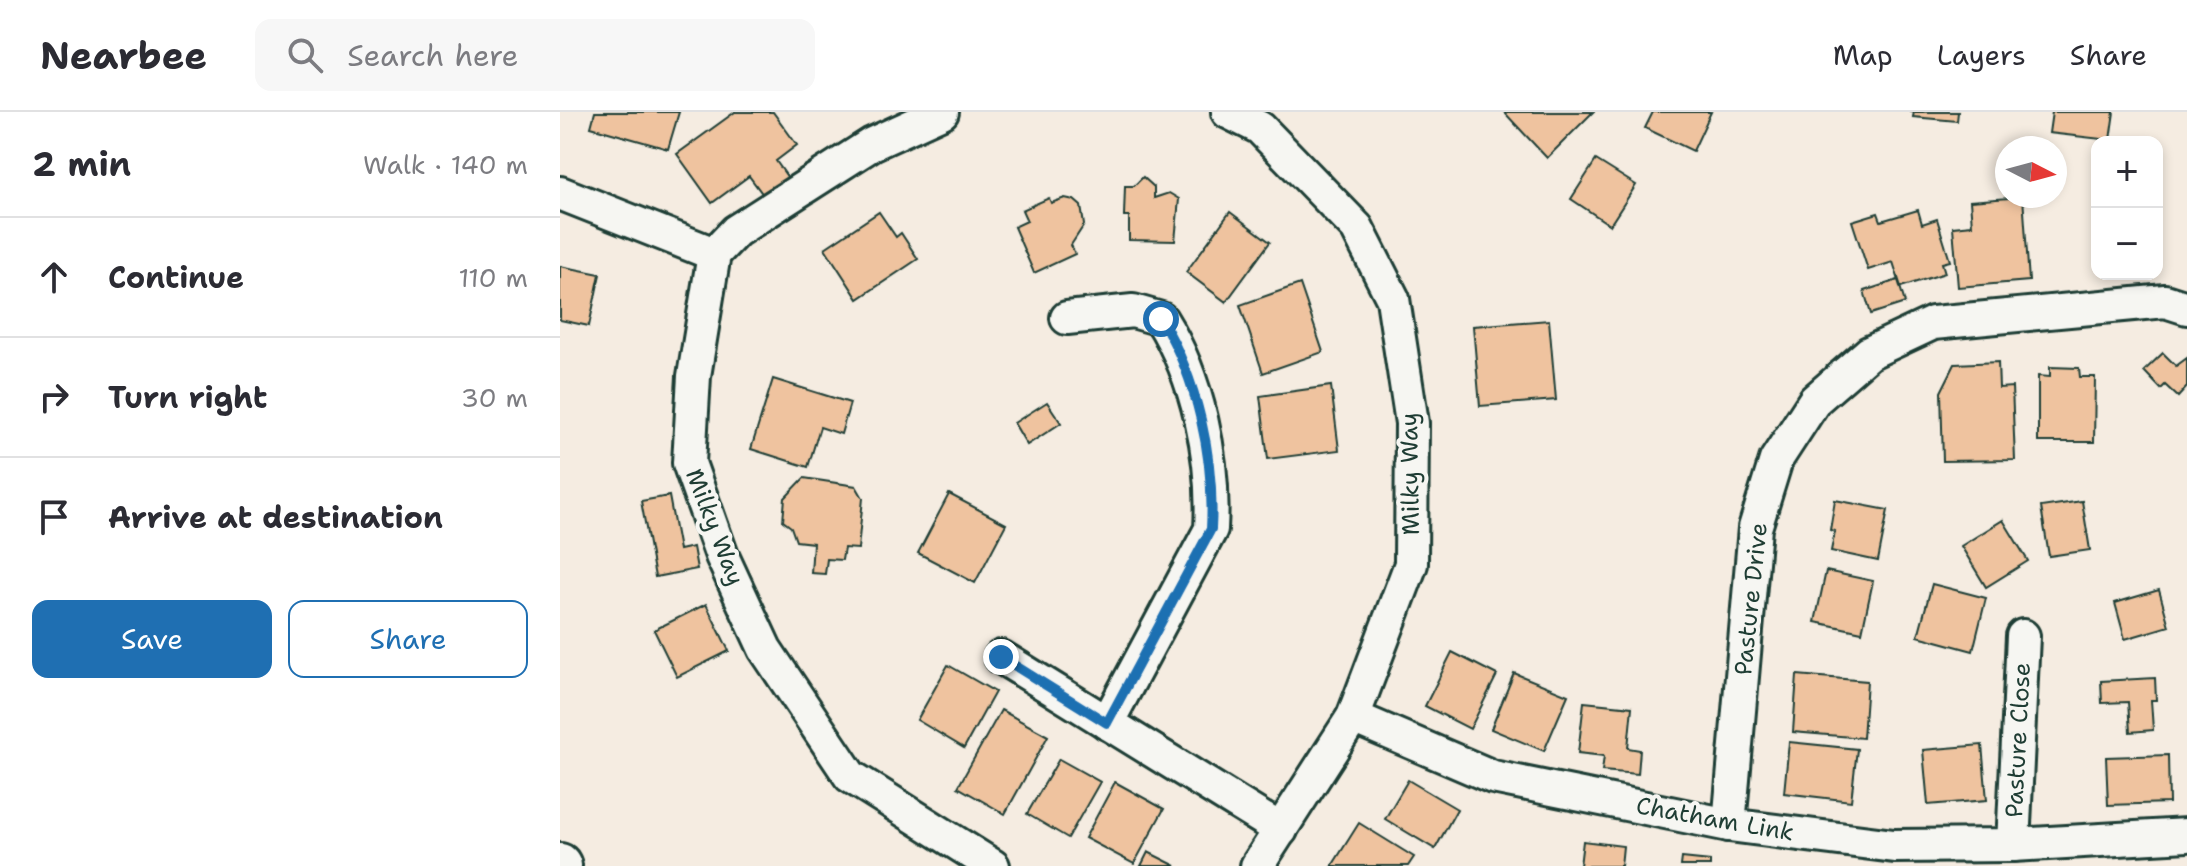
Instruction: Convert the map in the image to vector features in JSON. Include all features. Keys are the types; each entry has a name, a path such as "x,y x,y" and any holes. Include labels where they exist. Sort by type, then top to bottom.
{"street":[{"path":"560,193 714,254 736,231 872,144 942,112"},
{"name":"Milky Way","path":"1228,112 1260,128 1313,179 1357,228 1393,299 1412,423 1411,564 1353,717 1257,866"},
{"name":"Milky Way","path":"714,254 694,376 689,463 722,556 759,636 850,776 993,866"},
{"name":"Pasture Drive","path":"1729,825 1755,528 1776,460 1815,400 1869,353 1933,323 2165,301 2187,308"},
{"path":"1067,318 1133,311 1161,319 1174,340 1195,403 1208,453 1213,498 1211,529 1107,723"},
{"name":"Pasture Close","path":"2013,845 2023,636"},
{"path":"1001,657 1281,830"},
{"name":"Chatham Link","path":"1353,717 1493,777 1729,825 1894,846 2013,845 2187,835"}],"building":[{"path":"595,112 679,112 668,149 591,127"},
{"path":"735,112 773,112 797,145 776,161 788,178 764,196 749,176 712,203 677,154"},
{"path":"1504,112 1593,112 1547,158"},
{"path":"1653,112 1711,112 1693,151 1645,128"},
{"path":"1914,112 1958,112 1957,121 1913,117"},
{"path":"2052,112 2114,112 2111,136 2091,138 2049,133"},
{"path":"1596,160 1636,185 1610,225 1571,199"},
{"path":"1143,177 1154,187 1154,198 1169,193 1179,199 1175,241 1129,240 1129,216 1124,216 1125,186 1134,186"},
{"path":"1049,198 1051,203 1065,198 1074,200 1081,206 1084,225 1071,245 1075,254 1034,273 1014,227 1027,221 1022,210"},
{"path":"1995,199 1995,208 2024,208 2029,281 1958,287 1953,227 1972,225 1970,201"},
{"path":"1918,210 1922,224 1937,219 1950,261 1942,263 1945,273 1901,287 1893,262 1868,270 1852,221 1878,213 1881,221"},
{"path":"879,212 896,237 901,233 918,259 858,299 825,248"},
{"path":"1230,212 1270,242 1226,302 1186,272"},
{"path":"560,266 600,274 589,326 560,320"},
{"path":"1898,280 1905,303 1871,314 1864,291"},
{"path":"1300,284 1323,352 1263,373 1240,305"},
{"path":"1549,320 1556,400 1480,406 1473,326"},
{"path":"2163,353 2176,366 2187,358 2187,387 2178,397 2165,385 2161,389 2144,371"},
{"path":"1998,362 1999,388 2012,387 2015,460 1943,461 1941,392 1955,364"},
{"path":"2050,367 2079,368 2080,377 2095,377 2094,442 2038,442 2038,376 2050,377"},
{"path":"773,379 850,403 841,434 820,427 808,467 751,449"},
{"path":"1331,386 1339,450 1268,459 1260,396"},
{"path":"1047,402 1061,423 1027,445 1014,423"},
{"path":"804,478 856,486 863,498 858,549 844,548 842,560 827,559 825,574 811,573 813,543 796,541 791,527 783,521 785,498"},
{"path":"949,494 1006,524 975,583 918,553"},
{"path":"669,496 679,550 693,547 697,569 655,577 641,501"},
{"path":"1835,500 1888,510 1878,561 1831,551 1835,531 1830,530"},
{"path":"2082,501 2090,550 2049,556 2041,507"},
{"path":"2003,520 2028,561 1986,587 1961,546"},
{"path":"1826,571 1873,581 1862,632 1815,622"},
{"path":"1932,584 1986,598 1973,651 1918,636"},
{"path":"2159,590 2169,626 2125,639 2115,603"},
{"path":"706,604 729,651 677,677 654,630"},
{"path":"1452,652 1497,675 1470,729 1425,706"},
{"path":"948,665 995,692 964,748 917,720"},
{"path":"1514,673 1568,695 1544,751 1491,729"},
{"path":"1797,675 1867,681 1863,738 1793,732"},
{"path":"2155,678 2156,700 2151,700 2153,730 2130,732 2128,702 2102,703 2101,681"},
{"path":"1584,702 1632,707 1628,748 1640,750 1638,774 1602,771 1604,756 1578,753"},
{"path":"1001,710 1048,736 1005,814 958,787"},
{"path":"1789,742 1857,749 1851,801 1784,793"},
{"path":"1982,745 1987,800 1928,805 1923,750"},
{"path":"2168,755 2169,803 2108,805 2106,757"},
{"path":"1059,759 1100,782 1068,838 1027,814"},
{"path":"1408,780 1457,809 1435,849 1385,819"},
{"path":"1115,782 1164,809 1134,864 1085,838"},
{"path":"1359,823 1414,857 1408,866 1332,866"},
{"path":"1583,841 1623,846 1621,866 1580,866"},
{"path":"1148,852 1176,866 1141,866"},
{"path":"1682,858 1710,861 1710,866 1681,866"}],"route":[{"path":"1001,657 1107,723 1211,529 1213,498 1208,453 1174,340 1161,319"}]}
